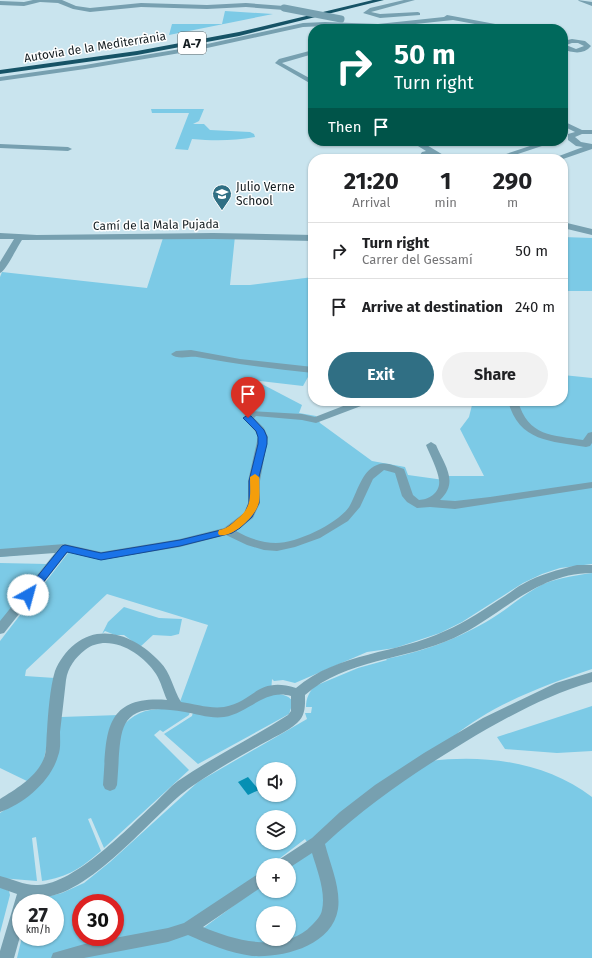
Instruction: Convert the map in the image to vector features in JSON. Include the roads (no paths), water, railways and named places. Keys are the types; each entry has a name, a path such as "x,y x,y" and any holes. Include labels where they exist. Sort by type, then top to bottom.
{"highway":[{"name":"Autovia de la Mediterrània","path":"0,67 84,56 184,39 361,0"},
{"name":"Autovia de la Mediterrània","path":"0,72 137,53 239,34 381,0"}],"street":[{"path":"0,3 24,4 40,0 59,1 75,8 90,10 141,5 207,7 246,5 284,8 341,19 368,21 415,17 454,18"},
{"path":"412,0 372,9 366,13 380,16 426,14 486,24"},
{"path":"581,0 592,4"},
{"path":"397,24 454,18"},
{"path":"0,79 85,67 198,48 308,25"},
{"path":"568,43 578,41 590,48"},
{"path":"568,46 574,50"},
{"path":"568,50 590,48"},
{"path":"308,53 282,60 278,63 308,80"},
{"path":"568,125 586,132"},
{"path":"568,136 586,132 592,128"},
{"path":"568,132 572,135 572,140 575,143 591,146"},
{"path":"0,146 68,149"},
{"path":"423,146 437,154"},
{"path":"511,154 537,146"},
{"path":"568,155 591,146"},
{"path":"425,154 432,151"},
{"path":"568,230 592,232"},
{"name":"Camí de la Mala Pujada","path":"0,236 62,238 228,236 308,238"},
{"path":"0,270 12,247 20,237"},
{"path":"176,354 191,353 233,361 308,369"},
{"path":"0,553 65,548 101,556 180,543 228,531 249,515 254,503 254,481 263,437 260,430 248,418 254,413 262,413 316,420 352,406"},
{"path":"515,406 525,426 533,433 558,439 590,441"},
{"path":"430,503 440,494 446,485 446,480 431,445"},
{"path":"228,531 251,543 278,547 315,536 342,522 360,499 360,493 366,482 373,473 381,467 390,467 400,471 401,480 411,500 417,504 430,503 455,505 592,485"},
{"path":"0,630 65,548"},
{"path":"31,894 55,888 71,881 89,870 132,834 182,786 219,762 293,719 298,711 298,693 312,681 346,666 375,656 432,642 451,634 511,598 526,587 544,578 577,570 592,569"},
{"path":"0,806 16,798 35,782 49,762 53,750 54,727 61,672 70,656 84,642 95,638 108,637 129,643 156,665 165,677 171,697 177,706"},
{"path":"293,858 317,842 346,816 380,789 429,756 488,722 561,686 592,677"},
{"path":"110,785 115,732 118,724 123,716 144,704 177,706 214,712 226,712 273,688 287,689 298,693"},
{"path":"189,928 210,937 257,951 278,950 310,938 319,929 330,912 329,897 317,842"},
{"path":"0,882 21,894"},
{"path":"59,958 88,950 168,936 189,928 256,883"},
{"path":"6,958 12,937"}],"place":[{"name":"Julio Verne School","path":"222,211"}]}
